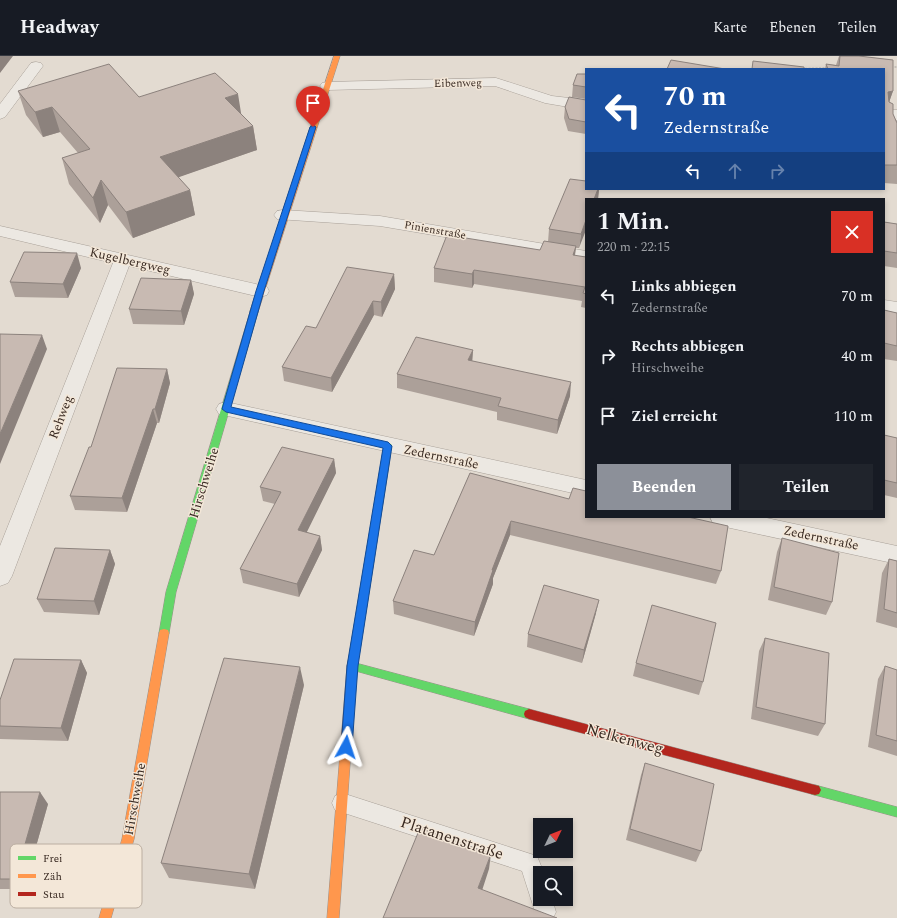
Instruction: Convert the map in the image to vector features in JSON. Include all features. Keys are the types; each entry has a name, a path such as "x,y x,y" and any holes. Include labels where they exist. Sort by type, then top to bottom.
{"street":[{"name":"Hirschweihe","path":"127,844 171,592 260,291 337,56"},
{"path":"0,114 36,66"},
{"name":"Eibenweg","path":"327,86 496,82 550,100 585,105"},
{"path":"885,115 897,115"},
{"name":"Pinienstraße","path":"284,215 380,221 585,256"},
{"name":"Kugelbergweg","path":"0,231 260,291"},
{"name":"Rehweg","path":"0,576 123,259"},
{"path":"885,306 897,308"},
{"name":"Zedernstraße","path":"226,409 388,446 585,488"},
{"path":"333,918 352,666 388,446"},
{"name":"Zedernstraße","path":"726,518 897,555"},
{"name":"Nelkenweg","path":"352,666 897,812"},
{"name":"Hirschweihe","path":"105,918 108,908"}],"lane":[{"name":"Platanenstraße","path":"342,803 530,863 533,873"}],"path":[{"path":"889,67 897,67"}],"building":[{"path":"840,56 859,56 893,60 893,91 888,92 889,102 893,104 893,114 897,123 897,165 885,165 885,68 828,68 826,64 839,66"},
{"path":"671,60 719,68 667,68"},
{"path":"753,61 804,67 804,68 752,68"},
{"path":"109,64 139,97 215,73 238,94 225,98 253,126 160,157 190,190 126,212 101,180 93,198 62,158 90,149 52,107 35,112 18,91"},
{"path":"577,74 585,74 585,87 573,85"},
{"path":"569,97 585,100 585,122 569,119 565,107"},
{"path":"570,179 585,181 585,190 598,190 594,198 585,198 585,223 581,234 549,229"},
{"path":"885,222 897,224 897,253 885,251"},
{"path":"447,235 540,250 544,241 576,246 573,255 585,257 585,287 474,270 472,274 434,268"},
{"path":"24,252 77,253 63,284 10,282"},
{"path":"347,267 394,274 381,302 373,301 331,378 282,367 306,326 316,328"},
{"path":"141,278 191,280 181,311 129,309"},
{"path":"885,310 897,313 897,346 885,343"},
{"path":"0,334 42,335 0,434"},
{"path":"416,337 473,350 468,360 571,382 558,420 498,406 501,398 397,374"},
{"path":"117,368 167,369 155,409 153,409 122,498 70,496 89,447 91,447"},
{"path":"885,435 897,438 897,483 885,480"},
{"path":"282,447 334,459 298,530 320,536 297,584 240,569 281,492 260,487"},
{"path":"470,473 569,499 573,488 585,491 585,518 692,518 728,526 721,571 511,521 492,570 475,622 393,601 414,550 434,555"},
{"path":"782,538 839,553 832,602 774,587"},
{"path":"55,548 110,550 94,601 37,599"},
{"path":"889,559 897,561 897,613 884,609"},
{"path":"544,585 599,600 584,650 528,634"},
{"path":"652,605 716,623 703,682 636,663"},
{"path":"765,638 829,653 825,724 756,707"},
{"path":"224,658 300,667 249,874 161,863"},
{"path":"14,659 81,660 61,728 0,726 0,700"},
{"path":"885,666 897,670 897,741 876,735"},
{"path":"645,763 714,784 701,851 630,829"},
{"path":"0,792 40,792 25,844 10,844 10,879 0,879"},
{"path":"420,828 491,854 478,888 557,918 383,918"}],"traffic: fast":[{"path":"164,633 171,592 254,312"},
{"path":"355,650 388,445"},
{"path":"352,666 529,714"},
{"path":"815,790 897,812"}],"traffic: slow":[{"path":"254,312 337,56"},
{"path":"127,844 164,633"},
{"path":"333,918 352,666 355,650"},
{"path":"105,918 108,908"}],"traffic: jam":[{"path":"529,714 815,790"}],"route":[{"path":"313,127 260,291 226,409 388,446 352,666 346,747"}]}
